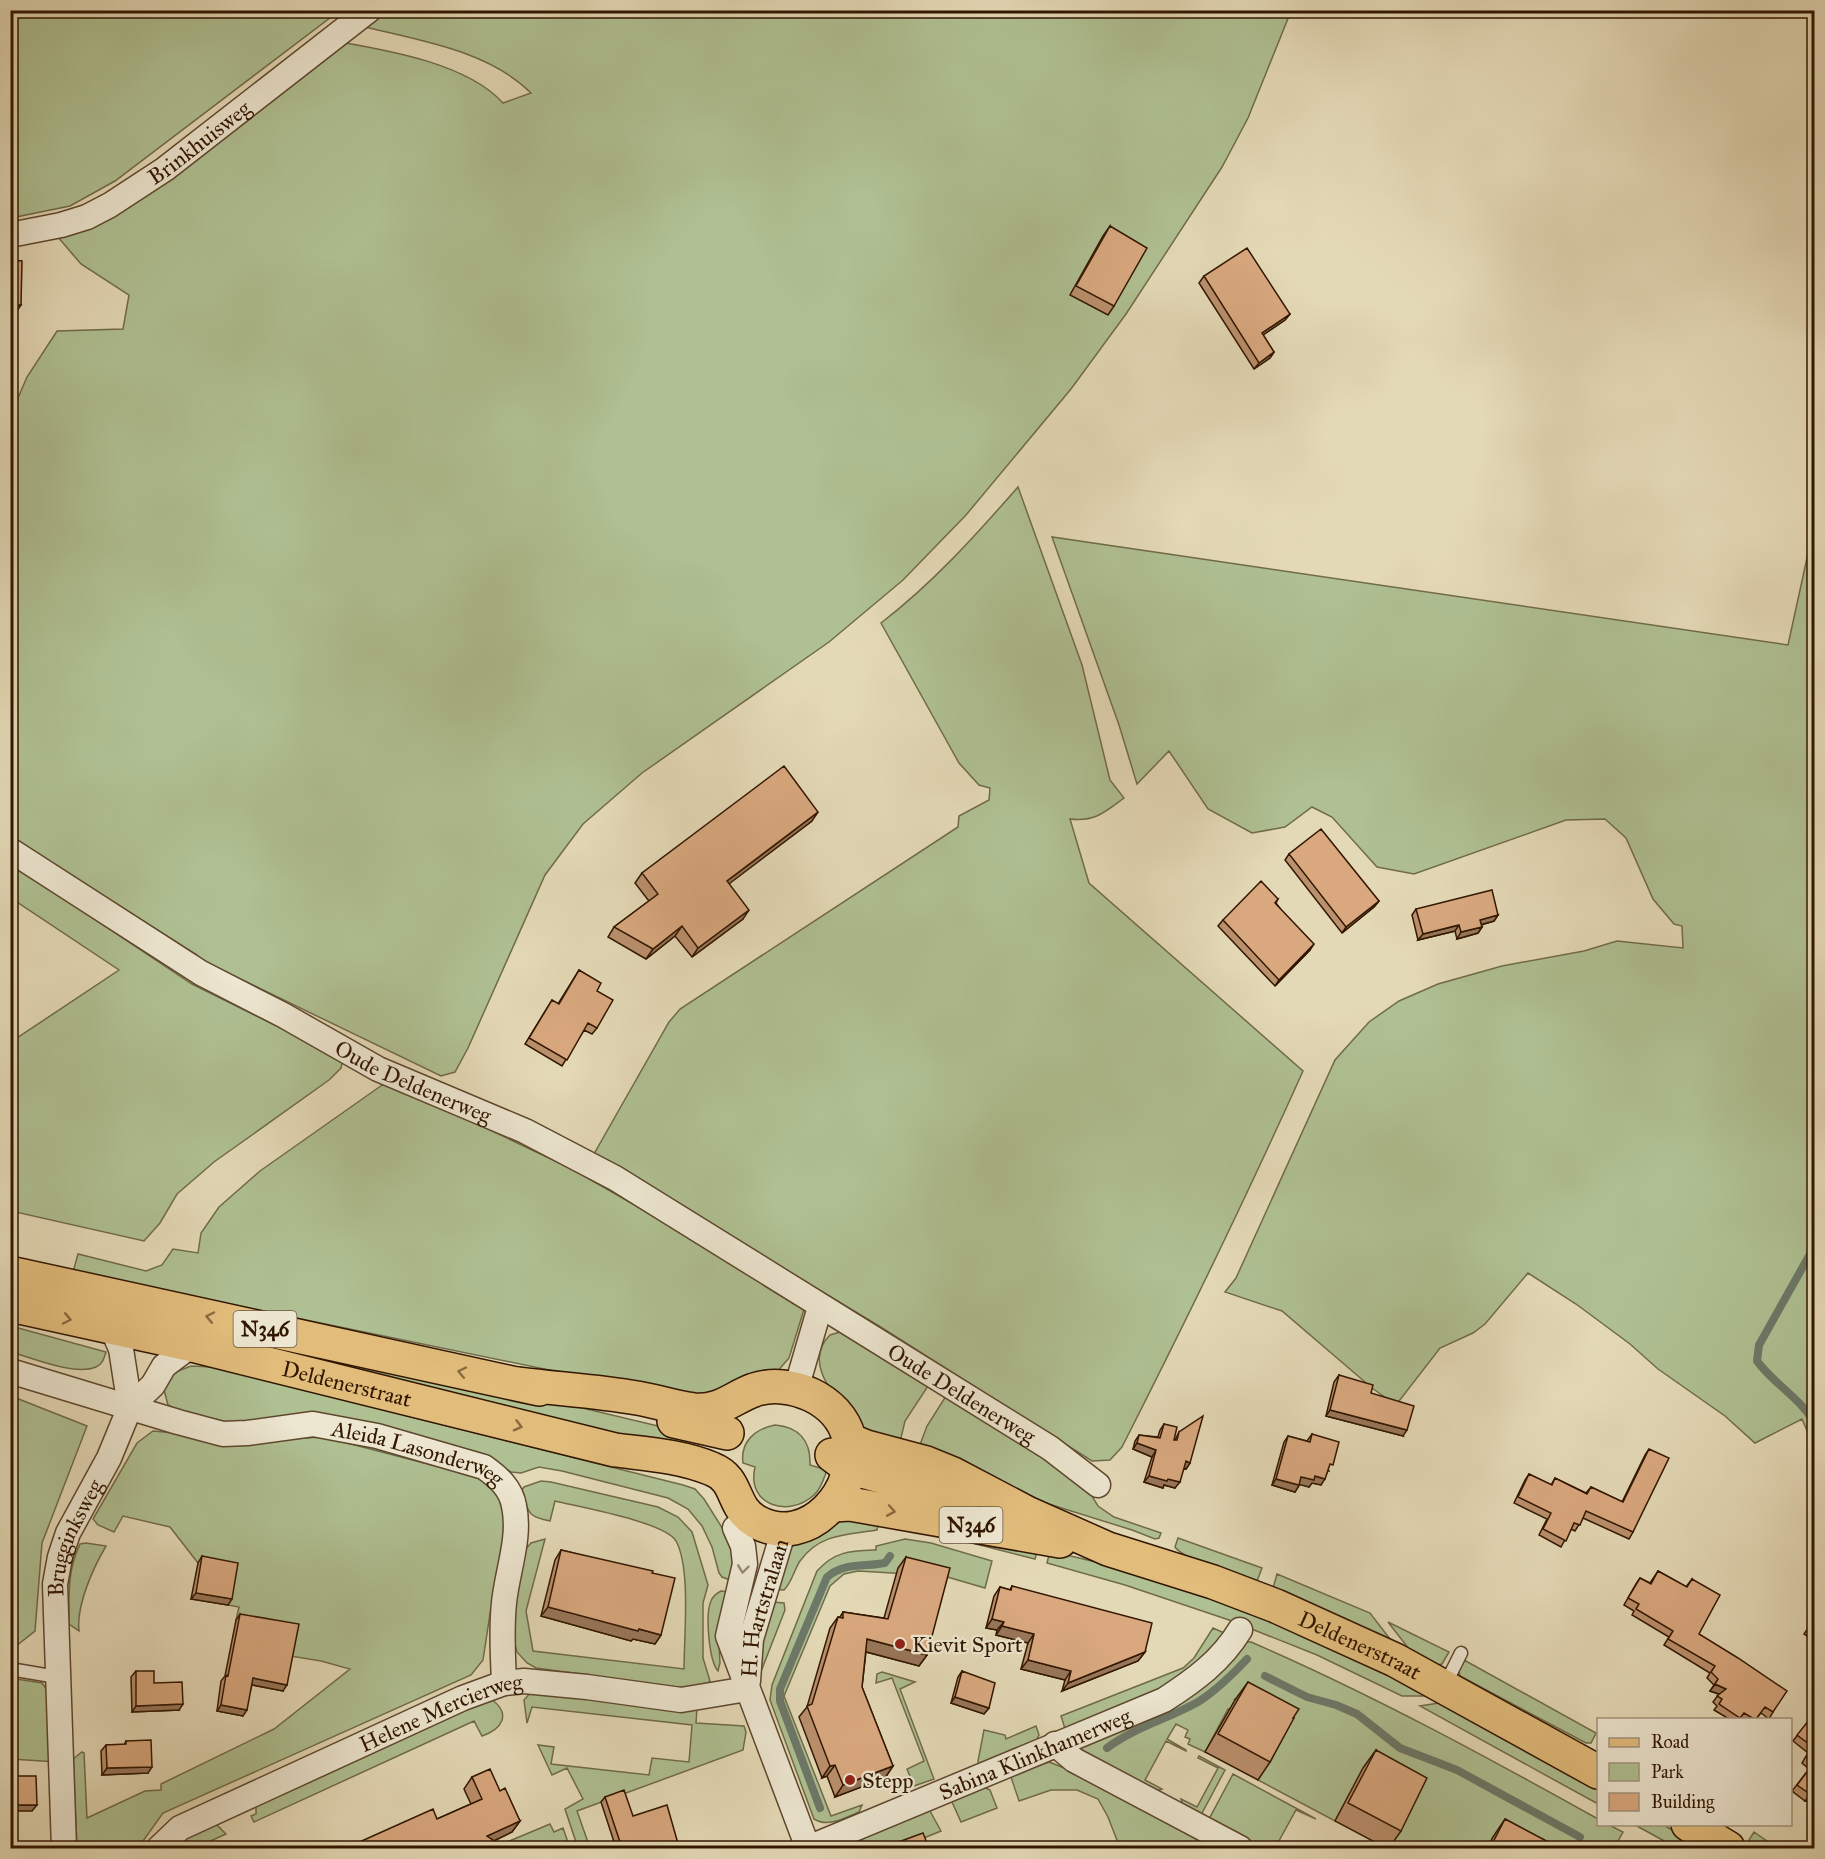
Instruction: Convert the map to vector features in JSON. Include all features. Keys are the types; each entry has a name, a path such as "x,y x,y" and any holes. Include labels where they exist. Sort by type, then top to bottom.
{"main road":[{"name":"Deldenerstraat","path":"10,1273 519,1384 722,1420"},
{"name":"Deldenerstraat","path":"10,1305 192,1346 615,1450 670,1456 713,1478"},
{"path":"713,1478 725,1476 732,1484 737,1502 756,1521 773,1528 786,1529 813,1521 834,1505 843,1487 849,1454 834,1458 830,1453 826,1437 810,1416 796,1408 789,1397 752,1410 735,1423 722,1420 713,1478 721,1509 735,1528"},
{"name":"Deldenerstraat","path":"849,1454 903,1481 1001,1511 1027,1513 1108,1549 1214,1582 1276,1606 1395,1660 1597,1771"},
{"name":"Deldenerstraat","path":"834,1505 850,1504 1108,1549"},
{"path":"1691,1826 1728,1848"}],"street":[{"name":"Brinkhuisweg","path":"10,235 61,225 87,217 110,205 165,169 369,10"},
{"name":"Oude Deldenerweg","path":"10,850 201,973 283,1015 378,1069 525,1131 615,1178 1050,1448 1098,1485"},
{"path":"789,1397 820,1307"},
{"path":"10,1371 130,1407 121,1349 112,1328"},
{"name":"Brugginksweg","path":"64,1848 55,1584 60,1557 68,1533 109,1458 130,1407 153,1385 164,1366 192,1346"},
{"name":"Aleida Lasonderweg","path":"130,1407 223,1434 313,1424 377,1436 464,1460 484,1467 498,1477 508,1489 514,1504 516,1524 504,1604 502,1635 504,1683"},
{"name":"H. Hartstralaan","path":"735,1528 743,1546 745,1564 728,1636 808,1848"},
{"name":"H. Hartstralaan","path":"747,1689 751,1639 786,1529"},
{"name":"Sabina Klinkhamerweg","path":"808,1848 1164,1700 1194,1681 1218,1660 1240,1630"},
{"name":"Helene Mercierweg","path":"159,1848 180,1828 463,1698 504,1683 524,1681 681,1700 747,1689"},
{"path":"1055,1744 1074,1760 1240,1848"}],"lane":[{"path":"1444,1687 1461,1653"},
{"path":"10,1670 57,1677"}],"green space":[{"path":"10,11 339,11 115,181 70,206 11,218"},
{"path":"376,11 1291,11 1248,118 1222,167 1126,314 1071,389 966,515 903,580 829,642 642,773 583,824 545,875 468,1048 455,1072 441,1076 199,959 197,955 11,837 11,414 27,377 57,331 123,329 129,295 81,264 57,236 335,41 401,54 447,68 488,89 503,103 531,93 513,78 472,56 357,25"},
{"path":"1018,487 1082,665 1110,780 1124,798 1105,812 1093,817 1070,819 1089,883 1303,1071 1169,1354 1122,1447 1110,1460 1092,1461 879,1326 594,1154 669,1022 680,1009 958,827 959,816 989,800 990,788 979,785 959,763 881,623 936,575"},
{"path":"1814,512 1814,1447 1802,1419 1755,1443 1725,1416 1658,1369 1630,1344 1576,1304 1528,1273 1485,1324 1473,1333 1440,1348 1396,1405 1372,1388 1282,1311 1225,1292 1236,1278 1335,1060 1369,1022 1399,1001 1438,984 1502,966 1584,951 1617,941 1683,948 1682,926 1674,924 1653,899 1626,838 1605,819 1566,820 1414,874 1377,867 1332,817 1312,807 1285,827 1252,833 1208,809 1169,751 1137,784 1119,725 1052,537 1788,645 1807,558"},
{"path":"10,863 192,984 343,1059 341,1068 329,1080 214,1162 177,1194 160,1223 144,1241 11,1211 11,1042 119,970 11,898"},
{"path":"385,1083 431,1102 570,1168 806,1303 789,1358 776,1373 690,1399 73,1272 78,1254 146,1271 162,1265 173,1249 198,1253 201,1233 219,1207 260,1171"},
{"path":"11,1326 106,1352 104,1359 96,1367 77,1369 65,1368 11,1352"},
{"path":"177,1328 528,1395 679,1431 673,1447"},
{"path":"840,1332 852,1333 930,1383 905,1421 899,1446 874,1440 860,1431 829,1388 820,1366 819,1356 822,1345 830,1335"},
{"path":"191,1366 212,1367 695,1489 726,1534 734,1553 730,1580 719,1573 712,1547 702,1526 688,1509 668,1498 539,1467 521,1473 511,1472 485,1457 230,1424 178,1411 168,1405 164,1390 173,1373"},
{"path":"11,1396 87,1426 42,1543 35,1631 11,1650"},
{"path":"946,1396 1080,1477 1098,1506 1114,1517 1161,1533 1159,1538 1155,1539 1036,1500 918,1450 927,1426"},
{"path":"775,1425 797,1432 806,1442 810,1465 827,1470 816,1493 804,1502 793,1506 782,1507 763,1499 757,1491 754,1480 755,1467 743,1463 744,1449 750,1438 755,1433"},
{"path":"153,1431 175,1433 216,1443 244,1445 270,1440 324,1437 478,1477 498,1490 509,1537 490,1614 483,1660 471,1675 163,1813 138,1848 77,1848 73,1759 82,1752 84,1753 87,1818 145,1791 161,1790 161,1784 274,1729 350,1669 290,1656 294,1630 236,1620 239,1607 228,1605 234,1570 198,1563 170,1527 123,1516 114,1532 98,1525 93,1519 137,1443"},
{"path":"541,1481 658,1507 678,1517 692,1532 708,1585 703,1603 703,1658 710,1681 703,1686 676,1687 536,1668 527,1663 517,1652 510,1625 524,1551 531,1543 545,1539 526,1611 533,1651 684,1669 684,1568 676,1541 669,1534 639,1522 555,1501 550,1521 536,1517 527,1508 521,1491 524,1487"},
{"path":"831,1517 880,1517 877,1530 835,1537 816,1545 800,1561 784,1590 773,1589 788,1545"},
{"path":"913,1528 1038,1548 1035,1559"},
{"path":"1178,1538 1262,1568 1257,1581 1225,1572 1189,1557 1175,1547"},
{"path":"905,1539 931,1543 992,1561 985,1588 944,1576 858,1571 844,1574 830,1586 784,1696 831,1816 862,1805 859,1812 842,1819 819,1822 814,1819 770,1700 772,1685 817,1571 830,1559 843,1553 876,1550 876,1546"},
{"path":"80,1544 106,1546 91,1576 83,1599 79,1631 69,1624 70,1583 73,1564"},
{"path":"1050,1551 1129,1570 1195,1592 1322,1641 1431,1696 1402,1696 1317,1655 1229,1620 1125,1585 1047,1563"},
{"path":"1277,1574 1370,1613 1390,1639 1273,1588"},
{"path":"721,1591 729,1592 719,1644 718,1671 710,1648 708,1616 712,1599"},
{"path":"772,1602 784,1603 785,1610 760,1674 756,1660"},
{"path":"1388,1622 1449,1652 1442,1664 1438,1665 1409,1649"},
{"path":"1213,1628 1229,1635 1196,1675 1066,1732 1061,1716 1183,1668 1194,1658"},
{"path":"1240,1642 1251,1642 1384,1704 1470,1749 1597,1818 1597,1826 1611,1826 1623,1832 1614,1848 1388,1848 1359,1777 1335,1821 1258,1780 1282,1737 1259,1713 1234,1699 1237,1703 1233,1711 1228,1709 1205,1752 1188,1744 1190,1739 1185,1737 1188,1730 1176,1724 1167,1739 1186,1751 1166,1741 1145,1780 1162,1789 1153,1792 1078,1752 1080,1741"},
{"path":"1464,1660 1596,1733 1591,1743 1586,1743 1460,1676 1459,1671"},
{"path":"882,1672 915,1682 900,1689 934,1779 914,1786 907,1769 924,1761 892,1678 876,1683 877,1674"},
{"path":"10,1678 42,1683 53,1698 57,1762 11,1759"},
{"path":"533,1690 697,1708 696,1723 744,1726 746,1732 743,1750 577,1811 590,1848 578,1848 565,1809 583,1799 567,1768 552,1775 538,1745 554,1747 551,1764 649,1775 652,1758 689,1762 692,1725 532,1707 527,1723 524,1700"},
{"path":"491,1699 503,1715 499,1725 489,1733 482,1736 474,1721 254,1822 251,1816 256,1814 256,1802"},
{"path":"1445,1702 1597,1785 1597,1803 1420,1706"},
{"path":"1036,1726 1039,1735 1034,1746 979,1766 984,1730 1005,1735 1006,1739"},
{"path":"1199,1756 1225,1770 1201,1815 1183,1805 1181,1799 1197,1807 1218,1768 1198,1758"},
{"path":"1049,1762 1087,1777 1221,1848 1120,1848 1098,1799 1077,1790 1051,1790 1019,1801 1010,1774"},
{"path":"1233,1774 1316,1819 1296,1810 1275,1848 1260,1848 1208,1821"},
{"path":"982,1786 990,1790 997,1808 961,1822 952,1802 955,1796"},
{"path":"924,1809 930,1811 941,1831 899,1848 834,1848"},
{"path":"215,1823 226,1834 195,1848 167,1848"},
{"path":"550,1824 554,1832 563,1828 570,1848 509,1848 500,1845"},
{"path":"1637,1826 1666,1826 1701,1848 1677,1848"},
{"path":"1754,1832 1777,1848 1760,1848 1749,1840"}],"building":[{"path":"1110,226 1147,248 1114,306 1076,286"},
{"path":"1247,248 1290,314 1262,333 1274,352 1259,363 1204,276"},
{"path":"10,260 22,261 21,305 10,305"},
{"path":"784,766 818,812 727,881 749,910 698,948 682,926 653,949 614,927 658,894 642,873"},
{"path":"1321,829 1379,901 1346,927 1289,854"},
{"path":"1261,881 1278,899 1275,903 1314,944 1279,980 1223,920"},
{"path":"1492,890 1498,915 1480,920 1482,927 1461,932 1459,925 1423,934 1416,909"},
{"path":"579,970 601,983 597,991 613,1000 597,1028 588,1023 567,1060 529,1038 552,1000 559,1004"},
{"path":"1339,1375 1373,1385 1371,1393 1414,1406 1407,1430 1330,1410"},
{"path":"1203,1416 1190,1463 1186,1461 1180,1482 1149,1476 1156,1450 1137,1443 1139,1435 1160,1438 1164,1424 1177,1427 1174,1440 1177,1440 1179,1432"},
{"path":"1312,1434 1339,1442 1333,1465 1330,1464 1325,1479 1315,1476 1314,1480 1301,1477 1299,1485 1276,1479 1288,1436 1310,1442"},
{"path":"1649,1449 1669,1458 1633,1532 1586,1511 1580,1525 1574,1523 1566,1541 1543,1529 1551,1513 1518,1497 1529,1474 1552,1485 1555,1478 1587,1494 1591,1487 1623,1502"},
{"path":"561,1550 675,1578 661,1635 548,1607"},
{"path":"202,1556 238,1563 232,1599 196,1593"},
{"path":"906,1557 950,1568 927,1655 867,1639 862,1687 893,1766 843,1785 835,1765 830,1766 807,1706 812,1704 838,1617 843,1618 843,1612 888,1619"},
{"path":"1658,1571 1687,1587 1692,1579 1720,1595 1699,1634 1787,1691 1773,1712 1765,1707 1757,1718 1744,1713 1740,1718 1719,1704 1722,1699 1717,1696 1726,1689 1715,1684 1718,1679 1711,1672 1715,1666 1668,1639 1673,1631 1636,1609 1639,1604 1628,1598 1640,1578 1651,1584"},
{"path":"1012,1586 1152,1623 1145,1652 1068,1683 1071,1671 1028,1660 1034,1634 1002,1626 1004,1622 992,1619 1000,1587 1011,1590"},
{"path":"240,1614 299,1624 287,1685 253,1678 247,1710 221,1705"},
{"path":"1815,1618 1815,1632 1808,1628"},
{"path":"136,1671 154,1671 154,1683 182,1682 183,1704 136,1706"},
{"path":"962,1671 995,1683 989,1708 955,1697"},
{"path":"1248,1682 1299,1709 1270,1762 1218,1734"},
{"path":"1814,1714 1815,1794 1810,1794 1797,1785 1814,1763 1806,1757 1813,1747 1797,1735"},
{"path":"151,1740 152,1767 107,1768 106,1745"},
{"path":"1376,1750 1427,1778 1401,1831 1348,1803"},
{"path":"490,1769 500,1791 505,1788 520,1821 487,1836 505,1848 346,1848 433,1809 437,1819 482,1799 472,1777"},
{"path":"10,1776 36,1776 37,1805 10,1805"},
{"path":"624,1790 633,1816 667,1805 679,1847 622,1848 605,1797"},
{"path":"1505,1819 1558,1847 1490,1848"},
{"path":"923,1833 929,1848 882,1848"}],"waterway":[{"path":"1814,1247 1759,1345 1757,1361 1802,1406 1814,1422"},
{"path":"820,1808 780,1701 780,1689 827,1577 848,1567 885,1563 890,1556"},
{"path":"1107,1748 1129,1734 1198,1702 1224,1682 1247,1659"},
{"path":"1265,1676 1307,1697 1357,1714 1400,1748 1457,1770 1580,1837"}],"place":[{"name":"Kievit Sport","path":"900,1644"},
{"name":"Stepp","path":"850,1780"}]}
